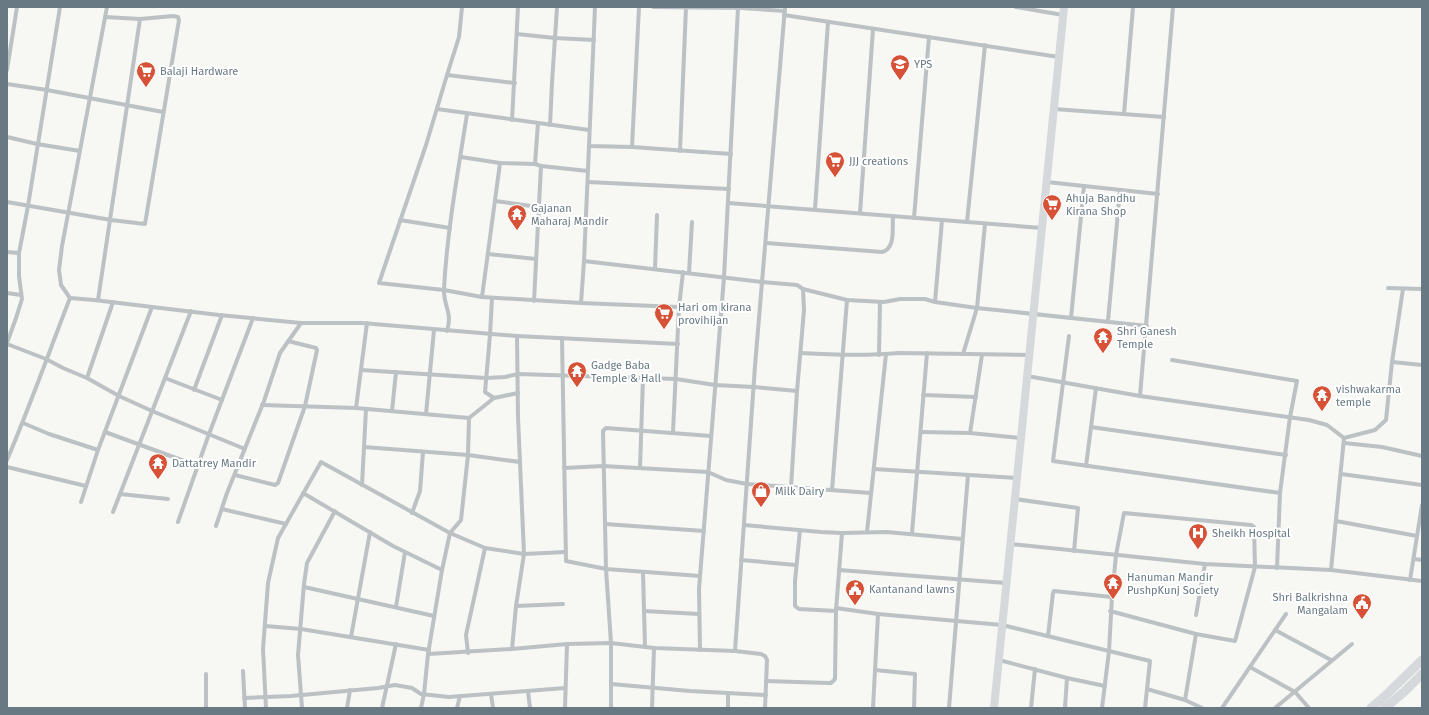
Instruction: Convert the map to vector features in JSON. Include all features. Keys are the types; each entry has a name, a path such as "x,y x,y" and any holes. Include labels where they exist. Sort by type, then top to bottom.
{"main road":[{"path":"1371,708 1422,660"},
{"path":"1385,708 1422,674"}],"street":[{"path":"7,70 17,7"},
{"path":"60,7 19,253 22,299 7,344 46,359 87,378 118,396 245,449"},
{"path":"70,298 61,285 59,270 107,7"},
{"path":"462,7 459,37 448,75 379,283 444,290 492,298 679,307"},
{"path":"512,120 518,7"},
{"path":"550,125 557,7"},
{"path":"581,303 588,182 595,7"},
{"path":"632,147 639,7"},
{"path":"653,7 738,8 785,11 828,22 1060,57"},
{"path":"680,151 686,7"},
{"path":"994,708 1064,11 1016,7"},
{"path":"1124,114 1133,7"},
{"path":"1140,396 1158,194 1172,7"},
{"path":"700,650 700,576 724,277 738,8"},
{"path":"735,651 762,282 785,11"},
{"path":"7,202 111,220 145,224 179,20 178,17 173,16 140,19 105,17"},
{"path":"98,300 140,19"},
{"path":"815,210 828,22"},
{"path":"860,213 873,29"},
{"path":"517,34 594,40"},
{"path":"914,218 929,37"},
{"path":"967,222 984,45"},
{"path":"448,75 514,83"},
{"path":"7,84 163,112"},
{"path":"1054,108 1164,117"},
{"path":"437,110 589,130"},
{"path":"447,331 450,316 444,290 450,228 467,114"},
{"path":"535,164 538,123"},
{"path":"7,137 37,144 80,151"},
{"path":"589,146 632,147 731,154"},
{"path":"460,157 500,163 535,164 588,171"},
{"path":"482,297 500,163"},
{"path":"534,301 541,166"},
{"path":"588,182 729,189"},
{"path":"1047,182 1158,194"},
{"path":"1071,318 1084,186"},
{"path":"1108,322 1120,190"},
{"path":"494,201 538,207"},
{"path":"728,203 1042,228"},
{"path":"655,269 657,215"},
{"path":"766,244 882,252 888,250 890,247 893,216"},
{"path":"400,220 450,228"},
{"path":"934,302 942,220"},
{"path":"689,273 692,222"},
{"path":"963,354 977,308 985,224"},
{"path":"7,252 19,253"},
{"path":"488,254 536,259"},
{"path":"584,261 796,285 803,289 847,300 880,302 914,299 977,308 1147,326"},
{"path":"673,432 679,307 683,272"},
{"path":"1388,288 1422,289"},
{"path":"791,487 804,310 803,289"},
{"path":"1344,441 1375,430 1386,420 1392,362 1403,289"},
{"path":"7,293 21,295"},
{"path":"70,298 302,323 367,323 490,335 678,344"},
{"path":"7,460 23,423 70,298"},
{"path":"492,298 485,392 494,398"},
{"path":"832,490 847,300"},
{"path":"87,378 113,302"},
{"path":"878,355 880,302"},
{"path":"81,502 98,450 152,306"},
{"path":"113,512 191,311"},
{"path":"194,390 222,315"},
{"path":"178,522 209,434 253,318"},
{"path":"216,526 280,353 302,323"},
{"path":"356,408 367,323"},
{"path":"426,414 434,330"},
{"path":"512,649 516,606 524,554 517,336"},
{"path":"1069,336 1053,461 1280,493"},
{"path":"562,338 566,561 606,570 700,576"},
{"path":"235,475 277,485 305,406 317,350 316,348 288,341"},
{"path":"801,353 842,355 927,353 1030,355"},
{"path":"912,533 927,353"},
{"path":"867,532 886,354"},
{"path":"970,433 982,355"},
{"path":"1172,360 1297,381 1290,417 1280,493 1277,568"},
{"path":"1392,362 1422,365"},
{"path":"361,370 486,378 505,377 518,374 676,379 715,385 797,391"},
{"path":"392,411 396,372"},
{"path":"1028,376 1140,396 1309,420 1327,425 1344,441 1382,447 1422,456"},
{"path":"165,378 222,400"},
{"path":"640,468 644,378"},
{"path":"1086,466 1096,388"},
{"path":"262,405 356,408 469,418 494,398 518,393"},
{"path":"924,395 976,397"},
{"path":"362,485 366,409"},
{"path":"421,708 442,570 450,533 460,520 468,455 469,418"},
{"path":"23,423 49,434 98,450"},
{"path":"1091,427 1286,456"},
{"path":"611,708 611,643 606,570 603,466 604,429 673,432 711,436"},
{"path":"105,432 198,466"},
{"path":"920,432 970,433 1021,438"},
{"path":"1331,570 1344,441"},
{"path":"364,447 468,455 520,462"},
{"path":"412,513 420,491 423,452"},
{"path":"266,708 263,649 268,583 278,538 321,462 450,533 485,548 524,554 566,552"},
{"path":"564,468 603,466 708,472 726,480 747,484 871,493"},
{"path":"7,467 86,486"},
{"path":"874,469 1017,478"},
{"path":"1341,474 1422,485"},
{"path":"949,708 968,475"},
{"path":"304,493 405,552 442,570"},
{"path":"120,494 168,499"},
{"path":"1015,499 1078,508 1074,551"},
{"path":"1410,580 1421,519 1422,505"},
{"path":"222,509 286,524"},
{"path":"302,708 298,655 307,563 335,511"},
{"path":"1102,708 1109,651 1110,611 1116,556 1124,512 1251,525 1254,529 1254,567 1235,641 1196,634 1110,611"},
{"path":"1336,521 1422,540"},
{"path":"605,524 704,531"},
{"path":"744,525 842,534 867,532 912,533 962,539"},
{"path":"800,530 794,603 796,607 1002,625 1150,661 1145,708"},
{"path":"351,637 370,532"},
{"path":"766,681 833,682 836,675 836,610 842,534"},
{"path":"1011,544 1205,564 1331,570 1422,582"},
{"path":"468,653 466,635 485,548"},
{"path":"396,608 405,552"},
{"path":"1414,559 1422,560"},
{"path":"742,560 796,565"},
{"path":"1196,615 1205,564"},
{"path":"839,570 1007,583"},
{"path":"643,572 644,647"},
{"path":"304,587 434,616"},
{"path":"1048,636 1052,593 1054,591 1112,597"},
{"path":"516,606 563,604"},
{"path":"644,611 700,614"},
{"path":"873,708 878,614"},
{"path":"1222,708 1286,614"},
{"path":"265,626 301,629 396,644 429,652 468,653 567,644 611,643 654,648 735,651 761,654 767,660 765,708"},
{"path":"1275,630 1331,660"},
{"path":"1185,700 1196,634"},
{"path":"382,708 396,644"},
{"path":"565,708 567,644"},
{"path":"1275,708 1352,644"},
{"path":"652,708 654,648"},
{"path":"999,660 1067,678 1105,686"},
{"path":"1250,667 1295,692 1309,708"},
{"path":"1031,708 1035,669"},
{"path":"875,670 915,674 914,708"},
{"path":"243,671 244,708"},
{"path":"206,674 206,708"},
{"path":"1065,708 1067,678"},
{"path":"612,684 690,691 766,695"},
{"path":"244,698 301,695 395,685 412,688 424,694 449,697 565,688"},
{"path":"1147,689 1185,700 1202,708"},
{"path":"347,708 350,690"},
{"path":"528,691 530,708"},
{"path":"728,693 728,708"},
{"path":"491,694 493,708"},
{"path":"457,708 460,696"}],"place":[{"name":"YPS","path":"900,81"},
{"name":"Balaji Hardware","path":"146,88"},
{"name":"JJJ creations","path":"835,178"},
{"name":"Ahuja Bandhu Kirana Shop","path":"1052,221"},
{"name":"Gajanan Maharaj Mandir","path":"517,231"},
{"name":"Hari om kirana provihijan","path":"664,330"},
{"name":"Shri Ganesh Temple","path":"1103,354"},
{"name":"Gadge Baba Temple & Hall","path":"577,388"},
{"name":"vishwakarma temple","path":"1322,412"},
{"name":"Dattatrey Mandir","path":"158,480"},
{"name":"Milk Dairy","path":"761,508"},
{"name":"Sheikh Hospital","path":"1198,550"},
{"name":"Hanuman Mandir PushpKunj Society","path":"1113,600"},
{"name":"Kantanand lawns","path":"855,606"},
{"name":"Shri Balkrishna Mangalam","path":"1362,620"}]}
